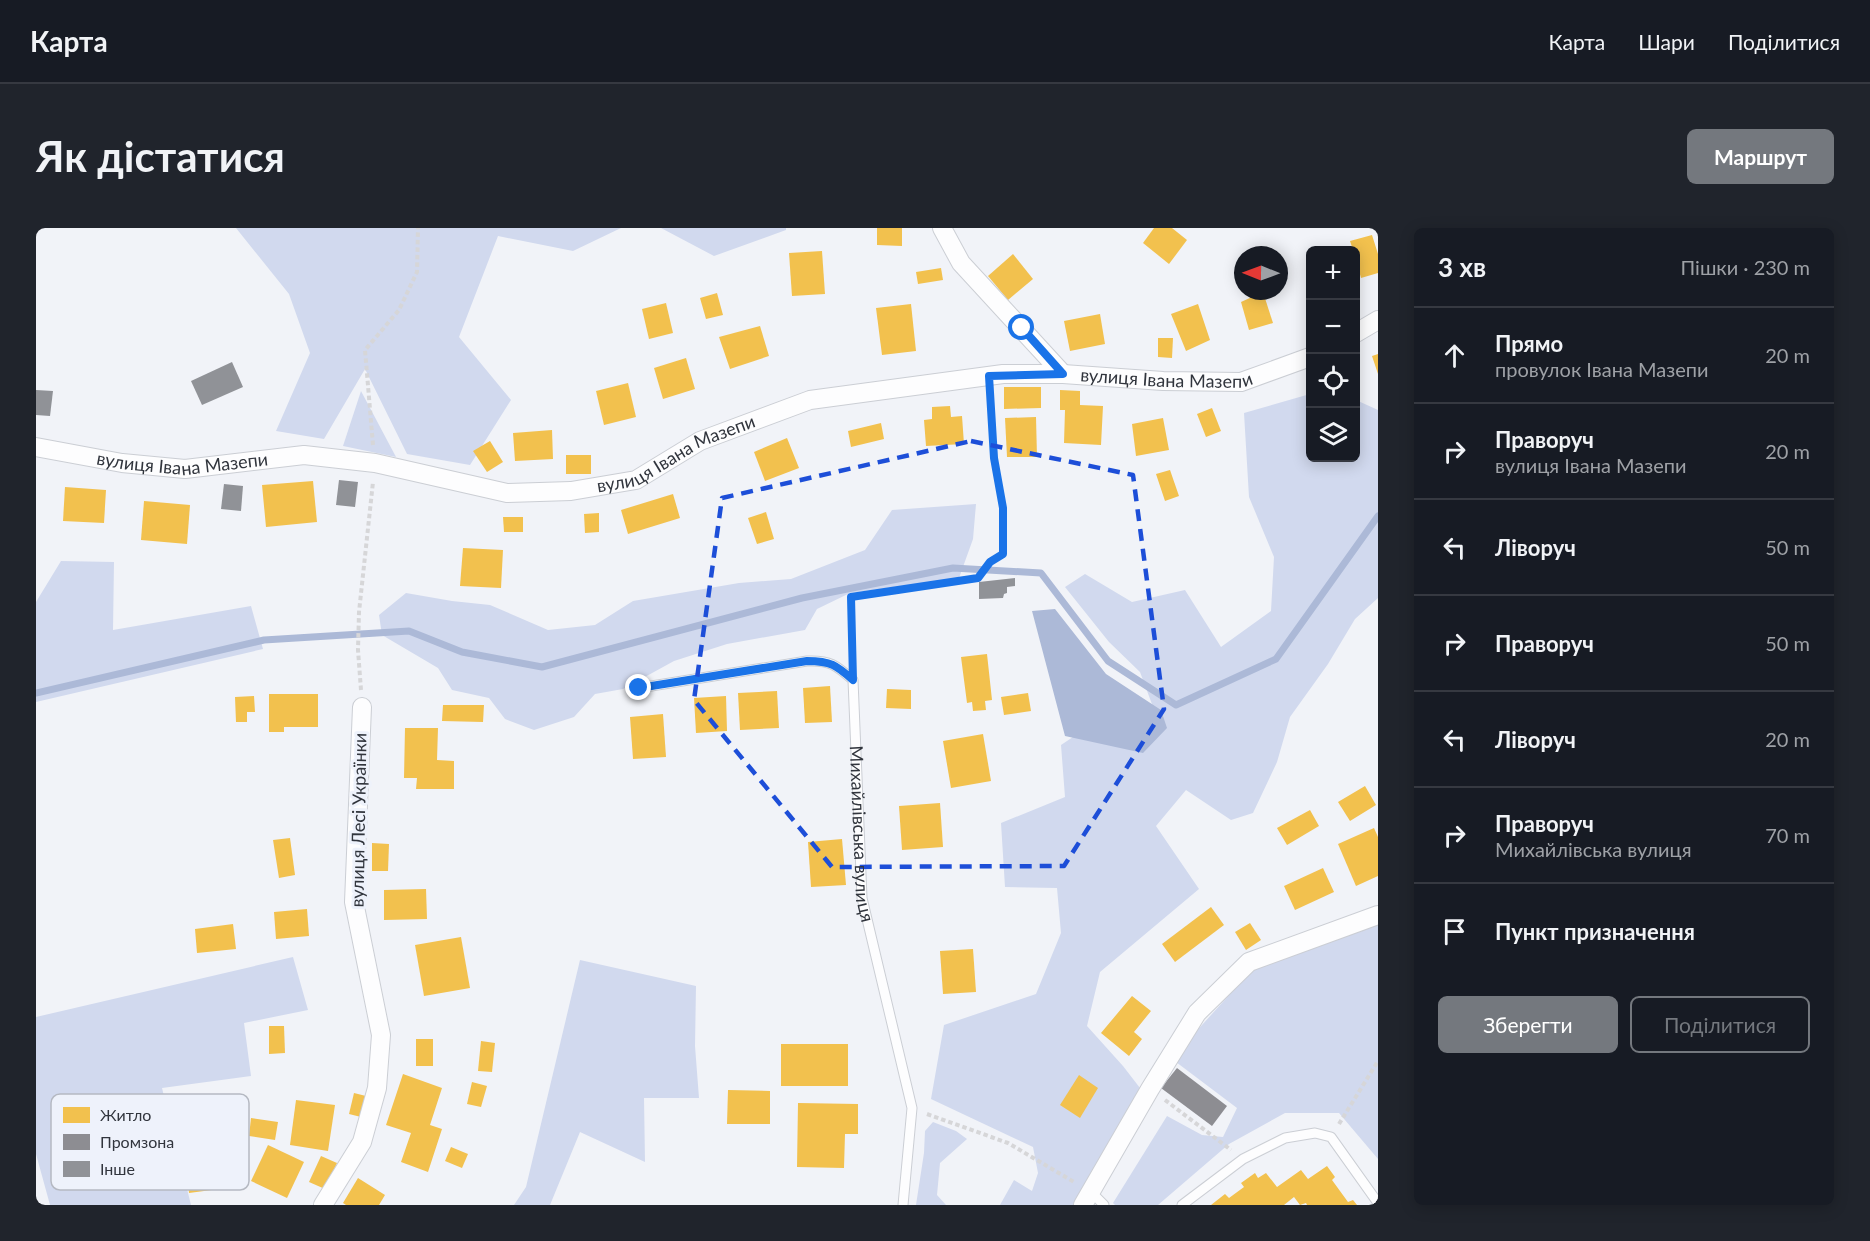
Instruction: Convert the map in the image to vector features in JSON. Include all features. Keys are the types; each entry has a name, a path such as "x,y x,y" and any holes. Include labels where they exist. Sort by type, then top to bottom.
{"street":[{"path":"942,228 961,264 1063,374"},
{"path":"1360,331 1378,320"},
{"name":"вулиця Івана Мазепи","path":"36,447 122,463 185,468 304,455 375,463 507,493 571,491 636,480 700,441 810,400 989,376 1063,374 1163,381 1241,382 1306,359"},
{"name":"вулиця Лесі Українки","path":"323,1205 362,1142 378,1088 381,1035 354,902 362,707"},
{"path":"1087,1198 1197,1013 1249,962 1378,915"}],"lane":[{"path":"639,688 807,661 825,661 840,669 853,680"},
{"name":"Михайлівська вулиця","path":"853,680 862,898 912,1108 903,1205"},
{"path":"1182,1205 1243,1159 1285,1138 1315,1133 1331,1137 1378,1203"},
{"path":"1087,1198 1104,1205"}],"path":[{"path":"362,707 358,650 359,612 375,463 365,350 399,310 417,272 418,228"},
{"path":"853,680 851,597 978,578 990,562 1003,554 1003,508 994,458 989,376"},
{"path":"1331,1137 1378,1061"},
{"path":"1150,1089 1243,1159"},
{"path":"912,1108 1008,1143 1087,1198"}],"highlighted area":[{"path":"971,441 1133,475 1164,709 1064,866 832,867 694,700 722,498"}],"shaded area":[{"path":"236,228 621,228 573,251 498,236 459,337 511,400 470,465 407,454 365,369 324,439 276,431 310,353 289,294"},
{"path":"661,228 786,228 786,230 714,256"},
{"path":"361,391 396,457 343,446"},
{"path":"1306,395 1306,462 1360,462 1360,402 1378,410 1378,598 1355,619 1328,664 1290,717 1277,762 1253,813 1231,820 1186,790 1156,826 1199,889 1100,972 1087,1026 1140,1088 1076,1205 1000,1205 1014,1180 1032,1191 1038,1173 1033,1147 931,1099 944,1025 1036,994 1061,933 1057,888 1005,887 1001,823 1065,797 1061,745 1088,727 1159,723 1140,672 1109,642 1065,587 1085,574 1132,602 1185,590 1221,647 1271,611 1274,557 1249,497 1244,413"},
{"path":"976,504 973,539 959,578 850,593 817,609 805,630 727,644 674,661 623,689 595,694 574,717 534,730 505,719 489,698 452,690 438,668 382,635 379,615 406,593 490,605 548,630 595,625 633,601 739,583 791,579 865,550 892,510"},
{"path":"61,561 114,562 113,630 251,606 263,649 36,702 36,602"},
{"path":"1055,609 1106,674 1161,710 1167,728 1143,753 1065,736 1032,611"},
{"path":"1378,923 1378,1159 1339,1113 1285,1113 1229,1144 1158,1205 1115,1205 1113,1203 1167,1116 1202,1135 1223,1137 1237,1108 1176,1062 1182,1047 1251,971"},
{"path":"293,957 308,1010 244,1023 251,1076 162,1088 163,1094 51,1094 51,1190 187,1190 191,1205 50,1205 36,1154 36,1017"},
{"path":"580,960 696,986 695,1046 699,1098 644,1098 645,1162 580,1132 550,1205 514,1205 526,1187"},
{"path":"933,1122 956,1131 967,1139 940,1163 937,1195 946,1205 916,1205 925,1131"}],"building: Житло":[{"path":"877,228 902,228 902,246 877,245"},
{"path":"1154,228 1172,228 1187,240 1169,264 1143,243"},
{"path":"1372,235 1378,254 1378,273 1361,278 1360,246 1352,246 1350,241"},
{"path":"822,251 825,294 792,296 789,253"},
{"path":"1013,254 1033,279 1008,300 988,276"},
{"path":"941,268 943,280 918,284 916,272"},
{"path":"717,293 723,315 706,319 700,298"},
{"path":"1266,300 1273,323 1249,330 1241,302"},
{"path":"666,303 673,333 649,339 642,309"},
{"path":"911,304 916,351 882,355 876,308"},
{"path":"1198,304 1210,340 1186,351 1171,314"},
{"path":"1100,314 1105,344 1070,351 1064,321"},
{"path":"760,326 769,356 730,369 719,337"},
{"path":"1158,338 1173,338 1172,358 1158,357"},
{"path":"1378,354 1378,374 1372,356"},
{"path":"686,358 695,389 663,399 654,368"},
{"path":"628,383 636,417 604,425 596,391"},
{"path":"1004,387 1041,387 1041,408 1004,409"},
{"path":"1060,390 1080,391 1080,405 1103,406 1101,445 1064,443 1065,410 1060,410"},
{"path":"950,406 951,417 962,416 964,444 926,446 924,420 932,419 932,407"},
{"path":"1212,408 1221,431 1206,437 1197,414"},
{"path":"1036,417 1037,457 1007,457 1005,418"},
{"path":"1163,418 1169,450 1136,456 1132,424"},
{"path":"881,423 884,439 851,447 848,431"},
{"path":"552,430 553,459 515,461 513,433"},
{"path":"787,438 799,468 765,481 754,452"},
{"path":"490,441 503,462 487,472 473,451"},
{"path":"566,455 591,455 591,474 566,474"},
{"path":"1170,470 1179,496 1165,501 1156,474"},
{"path":"313,481 317,522 266,527 262,485"},
{"path":"65,487 106,490 104,523 63,521"},
{"path":"673,494 680,518 628,534 621,510"},
{"path":"144,501 190,505 187,544 141,540"},
{"path":"766,512 774,539 757,544 748,518"},
{"path":"599,513 599,532 585,533 584,514"},
{"path":"503,517 523,517 523,532 504,532"},
{"path":"463,548 503,550 501,588 460,586"},
{"path":"987,654 992,700 985,701 986,710 973,711 972,702 967,703 961,657"},
{"path":"830,686 832,722 805,723 803,688"},
{"path":"887,689 911,690 911,709 886,708"},
{"path":"777,691 779,728 740,730 738,693"},
{"path":"1028,693 1031,711 1004,715 1001,697"},
{"path":"269,694 318,694 318,727 284,727 284,732 269,732"},
{"path":"254,696 255,712 247,712 247,722 236,722 235,697"},
{"path":"726,696 727,731 696,733 694,698"},
{"path":"443,705 484,705 483,722 442,721"},
{"path":"663,714 666,757 633,759 630,717"},
{"path":"405,728 438,728 437,760 454,761 454,789 416,789 417,778 404,778"},
{"path":"983,734 991,781 951,788 943,741"},
{"path":"1365,786 1376,805 1350,821 1338,802"},
{"path":"940,803 943,847 902,850 899,806"},
{"path":"1310,810 1319,826 1287,845 1277,828"},
{"path":"1374,828 1378,837 1378,876 1356,886 1338,844"},
{"path":"290,838 295,875 279,878 273,840"},
{"path":"842,839 846,885 811,887 808,842"},
{"path":"372,843 389,844 388,871 372,871"},
{"path":"1323,868 1334,892 1295,910 1284,886"},
{"path":"426,889 427,919 384,920 384,890"},
{"path":"1211,907 1224,925 1175,962 1162,944"},
{"path":"307,909 309,936 276,939 274,912"},
{"path":"1250,923 1261,940 1246,950 1235,932"},
{"path":"233,924 236,949 197,953 195,929"},
{"path":"461,937 470,988 424,996 415,945"},
{"path":"973,949 976,992 943,994 940,951"},
{"path":"1132,996 1151,1011 1134,1032 1142,1039 1129,1056 1101,1033"},
{"path":"269,1026 284,1026 285,1053 269,1054"},
{"path":"416,1039 433,1039 433,1066 416,1066"},
{"path":"481,1041 495,1043 492,1072 478,1071"},
{"path":"781,1044 848,1044 848,1086 781,1086"},
{"path":"403,1074 442,1088 430,1125 442,1129 428,1172 401,1162 411,1133 386,1125"},
{"path":"1079,1075 1098,1088 1080,1118 1060,1105"},
{"path":"472,1082 487,1086 481,1107 467,1104"},
{"path":"728,1090 770,1091 770,1124 727,1124"},
{"path":"354,1093 366,1096 361,1117 349,1114"},
{"path":"296,1100 335,1105 328,1151 290,1145"},
{"path":"798,1103 858,1104 858,1134 845,1134 844,1168 797,1167"},
{"path":"251,1118 278,1122 275,1140 249,1136"},
{"path":"268,1145 304,1162 287,1198 251,1181"},
{"path":"451,1147 468,1154 462,1168 445,1161"},
{"path":"321,1156 337,1163 325,1189 309,1182"},
{"path":"1327,1166 1335,1177 1332,1180 1348,1202 1353,1200 1357,1205 1307,1205 1306,1203 1300,1205 1294,1197 1284,1205 1211,1205 1225,1194 1229,1198 1244,1187 1241,1183 1255,1173 1258,1178 1266,1173 1277,1187 1301,1170 1308,1179"},
{"path":"358,1178 385,1195 379,1205 346,1205 343,1203"},
{"path":"189,1190 212,1190 189,1193"}],"building: Промзона":[{"path":"1177,1068 1227,1106 1212,1126 1161,1088"}],"building: Інше":[{"path":"232,362 243,387 202,405 191,381"},
{"path":"36,390 53,391 50,416 36,415"},
{"path":"339,480 358,482 355,507 336,505"},
{"path":"224,484 243,486 241,511 221,509"},
{"path":"1015,578 1015,586 1007,587 1007,593 1003,598 979,599 979,582"}],"waterway":[{"path":"36,693 264,640 409,631 462,652 542,667 802,598 953,568 1041,573 1108,661 1176,705 1276,659 1378,516"}],"route":[{"path":"639,688 807,661 825,661 840,669 853,680 851,597 978,578 990,562 1003,554 1003,508 994,458 989,376 1063,374 1022,328"}]}
